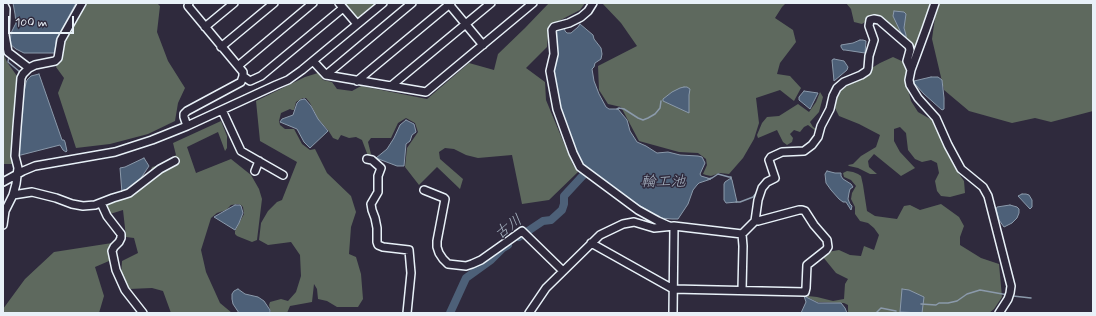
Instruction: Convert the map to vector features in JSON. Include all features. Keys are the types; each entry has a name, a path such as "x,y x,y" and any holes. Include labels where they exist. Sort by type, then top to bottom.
{"street":[{"path":"3,3 6,9 5,35 7,49 28,68"},
{"path":"3,225 5,211 13,195 16,184 18,168 15,156 21,78 28,68 34,65 56,60 58,58 61,40 82,3"},
{"path":"187,126 184,114 187,111 241,82 243,76 243,72 188,6 189,3"},
{"path":"205,27 234,3"},
{"path":"221,47 274,3"},
{"path":"238,66 314,3"},
{"path":"3,182 35,166 115,152 152,140 187,126 288,80 383,3"},
{"path":"326,75 412,3"},
{"path":"357,81 449,3 483,44"},
{"path":"391,86 491,3"},
{"path":"313,61 326,75 426,92 533,3"},
{"path":"593,3 588,11 578,19 554,27 552,30 554,54 550,71 557,109 578,165 638,210 658,221 672,226"},
{"path":"935,3 911,70 909,80 911,88 918,98 936,118 961,169 983,188 988,196 1011,286 1008,300 999,313"},
{"path":"243,76 250,81 261,76 341,5 357,24"},
{"path":"755,221 758,200 762,188 767,182 776,178 769,160 771,157 782,152 804,152 812,145 818,137 837,88 844,82 862,75 867,71 869,56 874,43 874,38 869,26 870,20 874,18 879,20 909,46 910,50 908,61 911,70"},
{"path":"222,110 242,151 283,175"},
{"path":"367,159 372,160 381,168 378,176 378,192 371,204 376,218 378,245 409,250 411,273 407,313"},
{"path":"13,195 32,192 72,204 90,206 129,192 160,169 175,161"},
{"path":"255,171 259,162"},
{"path":"424,190 445,199 437,247 442,259 448,264 466,266 481,260 522,231 563,271"},
{"path":"101,203 107,216 121,234 119,242 112,251 116,270 125,290 142,313"},
{"path":"528,313 546,288 591,243 605,232 628,223 634,222 654,228 672,226 742,234 755,221 802,210 827,240 828,247 807,265 805,292 673,289 591,243"},
{"path":"672,226 672,313"},
{"path":"742,234 742,290"}],"green space":[{"path":"84,3 157,3 160,6 157,32 168,61 185,88 178,103 175,121 148,134 110,144 76,148 58,93 64,78 56,67 69,31"},
{"path":"341,3 377,3 355,19"},
{"path":"549,3 585,3 580,10 549,26 547,47 526,68 545,82 546,100 573,165 578,172 549,200 522,204 512,155 478,158 466,155 454,149 445,148 439,152 440,159 463,179 460,189 437,167 419,185 405,167 407,148 418,132 415,123 406,118 398,123 391,138 371,138 368,142 371,154 368,156 362,140 356,137 349,138 341,135 338,140 333,138 318,119 310,103 306,98 303,98 296,102 294,110 290,109 281,113 279,121 280,125 285,129 294,129 302,144 310,150 315,149 327,173 351,196 356,212 351,227 349,254 356,257 361,274 363,299 358,307 337,307 327,301 318,299 317,289 314,284 312,302 290,306 287,313 271,313 269,305 270,302 281,299 288,301 296,292 301,276 300,255 291,242 268,245 259,240 261,223 268,211 277,202 282,200 297,162 260,141 256,101 305,77 318,73 323,80 332,82 337,89 352,91 361,86 427,99 469,63 494,70 498,54"},
{"path":"602,3 786,3 775,18 793,30 796,42 780,63 777,74 790,76 801,88 794,101 780,90 756,98 759,123 754,139 743,158 729,174 720,173 711,176 703,174 707,165 706,159 698,153 679,152 639,141 621,107 608,104 599,90 598,66 637,46 621,23"},
{"path":"846,3 933,3 913,59 909,62 911,50 891,28 868,20 862,24 854,22 851,9"},
{"path":"937,3 1093,3 1093,111 1051,122 1035,118 1012,123 969,111 944,90 932,39"},
{"path":"3,53 7,62 17,76 12,164 3,164"},
{"path":"893,57 906,63 909,70 907,85 911,101 918,112 932,120 948,155 964,181 965,193 950,197 941,196 937,191 935,181 939,173 937,163 931,160 922,162 915,159 908,150 906,133 900,127 894,129 894,141 900,152 915,168 901,176 874,154 868,161 869,167 877,174 870,174 848,165 853,164 861,156 876,147 880,135 839,116 835,108 836,97 842,86 880,63"},
{"path":"820,92 823,97 819,112 810,122 813,127 818,130 817,132 808,125 800,132 794,130 790,134 793,138 792,142 787,145 783,142 777,130 758,138 757,135 762,123 767,117 779,116 798,104 809,112 816,102"},
{"path":"221,121 227,136 227,148 225,151 218,132 187,147 196,173 231,159 251,175 259,189 262,199 257,240 252,242 235,234 235,231 244,214 243,207 241,205 231,205 226,210 217,213 211,218 201,250 206,272 220,303 232,313 171,313 163,291 152,288 129,289 121,276 122,261 138,253 134,238 126,237 123,210 110,214 106,204 130,197 144,186 152,167 162,164 176,155 173,143"},
{"path":"847,171 861,176 867,211 875,216 897,219 904,206 910,205 920,210 941,204 959,217 964,226 960,237 960,245 981,258 999,264 1002,297 994,309 989,313 848,313 848,305 844,303 817,302 807,297 817,297 833,301 844,299 845,284 848,279 836,273 823,257 827,252 839,250 850,255 861,256 864,246 874,250 879,235 868,223 860,221 855,214 855,207 851,199 852,193 856,186 851,180 844,177 843,173"},
{"path":"112,243 109,251 109,261 95,267 104,296 99,313 3,313 3,309 25,279 54,252"}],"water":[{"path":"13,3 76,3 56,40 55,53 24,53 10,44 11,33 16,23"},
{"path":"894,11 904,12 906,14 904,28 906,40 902,37 893,16"},
{"name":"輪工池","path":"580,24 593,35 594,39 601,48 601,59 595,63 592,69 594,81 599,94 606,107 609,109 618,109 627,120 630,131 637,142 657,153 668,152 680,155 702,157 705,163 700,174 701,176 711,179 697,185 693,190 688,204 678,219 660,218 634,202 591,172 581,163 561,113 552,67 554,31 564,26 567,33 571,33"},
{"path":"860,40 866,41 865,53 843,50 841,47 841,45"},
{"path":"832,60 844,61 848,67 847,70 834,81"},
{"path":"39,74 67,151 66,152 63,150 60,145 17,156 22,100 26,83 31,76"},
{"path":"938,77 942,80 944,109 942,110 914,83 914,81"},
{"path":"684,87 690,89 689,113 663,101 663,99 672,92"},
{"path":"804,91 818,93 810,109 799,100 799,97"},
{"path":"305,99 328,131 310,148 304,142 297,129 280,122 282,119 293,115 297,103 300,100"},
{"path":"406,120 414,124 416,132 406,144 404,166 397,166 376,158 387,149 400,125"},
{"path":"144,158 149,166 139,181 132,188 122,193 120,168"},
{"path":"827,171 841,173 843,179 853,187 850,189 848,199 852,206 851,210 846,202 839,199 826,183 825,174"},
{"path":"731,178 737,202 726,203 724,200 724,184"},
{"path":"1022,194 1029,195 1032,200 1032,207 1030,209 1018,196"},
{"path":"235,205 241,206 243,213 235,230 214,217"},
{"path":"1010,205 1017,207 1019,209 1019,213 1017,218 1012,223 1004,227 999,220 996,209 997,207"},
{"path":"238,289 245,294 258,297 264,301 270,310 270,313 239,313 233,304 232,299 232,294"},
{"path":"902,289 909,290 924,297 922,313 900,312"},
{"path":"804,296 818,303 841,303 847,313 801,313 806,302"}],"waterway":[{"path":"9,56 8,62 20,72"},
{"path":"617,109 624,109 643,120 655,114 660,108 661,101"},
{"name":"古川","path":"519,237 543,221 551,220 562,210 564,196 588,170"},
{"path":"708,179 718,174 731,177 731,179"},
{"path":"736,202 753,197 757,192"},
{"name":"古川","path":"450,313 466,278 491,260 508,245"},
{"path":"921,304 936,305 939,303 957,301 967,294 980,290 1008,295"},
{"path":"1013,296 1031,298"},
{"path":"876,313 881,308 896,311"}]}
